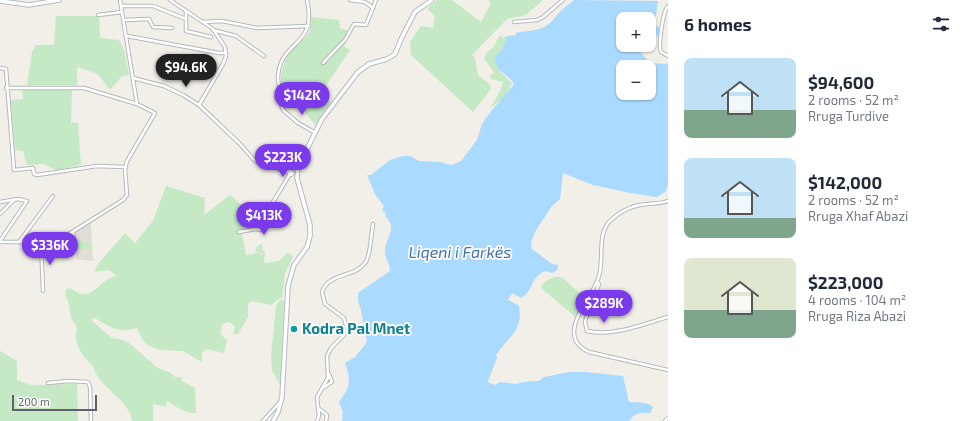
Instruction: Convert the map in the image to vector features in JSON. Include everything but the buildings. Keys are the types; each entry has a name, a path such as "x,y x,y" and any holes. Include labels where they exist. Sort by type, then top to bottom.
{"street":[{"path":"0,1 29,5 59,0"},
{"path":"120,0 137,104"},
{"path":"170,0 213,30 225,47 226,53 223,64 199,105"},
{"path":"307,0 310,15 308,26 304,37 284,56 278,81 283,110 298,123 314,132"},
{"path":"350,0 365,2 373,8"},
{"path":"323,63 345,40 354,24 366,25 376,0"},
{"path":"239,232 256,229 260,230 260,226 300,161 314,132 329,109 361,69 369,64 387,59 396,54 402,36 415,12 432,0"},
{"path":"514,22 537,20 543,17 563,0"},
{"path":"121,6 153,6 186,19"},
{"path":"668,6 665,10 660,44 661,52 668,56"},
{"path":"98,15 122,12"},
{"path":"186,12 186,31 212,37"},
{"path":"124,20 148,20 153,27 172,28"},
{"path":"203,22 222,21 257,28 308,26"},
{"path":"213,30 236,36 264,56"},
{"path":"127,36 215,53 226,53"},
{"path":"0,68 6,69 6,88 14,170 33,168 34,174 37,175 97,166 126,167"},
{"path":"133,78 164,86 199,105 239,143 255,161 292,173"},
{"path":"0,242 41,242 72,231 123,200 127,195 126,167 130,154 155,114 154,112 140,107 137,104 84,88 6,88"},
{"path":"273,421 278,412 281,401 288,286 291,273 299,256 310,241 310,225 292,173"},
{"path":"19,242 52,196"},
{"path":"0,202 22,199 27,201 0,242"},
{"path":"0,214 14,200"},
{"path":"668,200 628,209 609,223 604,231 600,273 597,282 575,324 574,338 579,346 589,352 668,370"},
{"path":"317,421 319,416 317,397 322,388 332,382 328,373 326,360 328,352 344,335 347,326 344,318 325,304 322,292 330,281 361,267 366,262 373,224"},
{"path":"72,231 74,247"},
{"path":"41,242 43,290"},
{"path":"597,282 599,284 585,322 587,331 604,332 625,329 668,317"},
{"path":"48,383 68,381 88,382 90,387 92,421"},
{"path":"263,421 281,401"},
{"path":"318,408 327,415 326,421"},
{"path":"665,421 668,418"}],"shaded area":[{"path":"91,222 93,261 76,259 75,231"}],"green space":[{"path":"437,0 452,0 481,22 491,3 488,0 543,0 526,15 507,19 472,55 475,58 478,75 490,84 491,89 473,112 411,55 410,42 421,26 433,28 435,16 427,9"},
{"path":"56,16 99,16 100,38 119,40 125,52 129,75 122,76 110,90 98,74 77,67 77,85 27,85 32,52 36,45 54,45"},
{"path":"311,17 339,20 340,28 351,32 344,46 350,50 319,96 331,102 315,125 303,110 312,96 296,87 285,105 281,80 283,67 289,53 308,35 311,25"},
{"path":"500,35 503,38 507,36 500,72 512,83 505,96 491,106 500,92 503,82 491,79 489,76 494,73 484,58 487,52 493,48"},
{"path":"22,90 72,90 71,122 78,123 81,165 56,170 44,164 27,165 23,151 15,150 11,100 23,99"},
{"path":"166,186 205,198 204,215 230,195 255,217 242,234 246,255 262,252 255,252 257,246 262,244 263,251 265,251 264,263 279,261 287,253 291,254 293,257 285,273 282,298 277,300 272,305 252,301 248,304 248,317 238,334 233,334 235,327 231,323 227,322 222,325 220,333 227,341 224,353 206,349 202,353 202,362 183,351 160,350 149,346 143,341 137,328 131,330 115,329 95,318 92,319 92,321 112,338 120,339 129,343 158,368 171,373 175,377 181,377 182,381 195,388 196,413 184,411 167,401 166,407 153,404 153,421 132,421 126,407 101,380 93,366 84,357 80,350 76,338 77,326 71,316 65,291 68,288 82,294 90,293 108,279 117,276 109,270 94,272 98,264 125,233 135,243 153,221"},
{"path":"76,242 92,243 92,250 75,249"},
{"path":"554,277 562,277 587,300 577,318 541,288 543,283"},
{"path":"284,300 280,385 272,371 271,357 276,307 278,302"},
{"path":"0,351 17,361 17,380 31,385 77,384 78,421 0,421"}],"water":[{"name":"Liqeni i Farkës","path":"574,0 658,1 656,16 656,12 616,12 616,52 641,52 648,60 616,60 616,100 656,100 656,63 668,63 668,186 665,192 657,197 593,185 563,173 560,199 552,206 536,230 531,242 532,249 552,264 558,265 558,269 553,273 544,271 540,274 527,293 518,302 520,312 518,326 515,332 496,355 497,358 488,381 489,383 496,385 499,382 516,384 539,381 544,377 569,372 586,372 623,376 629,402 645,403 650,405 653,407 650,413 633,416 630,421 342,421 343,412 339,402 349,383 345,363 355,357 367,342 358,301 358,293 390,271 385,252 391,225 385,216 386,214 382,210 384,206 375,194 367,175 371,175 390,160 403,156 410,156 419,161 441,162 452,165 461,161 477,140 482,124 488,115 514,84 512,80 500,71 495,57 504,47 507,36 545,27"},
{"name":"Liqeni i Farkës","path":"656,26 659,27 659,34 656,37"}],"pier":[{"path":"512,293 523,299 520,302 520,306 508,300"}],"place":[{"name":"Kodra Pal Mnet","path":"294,329"}]}
